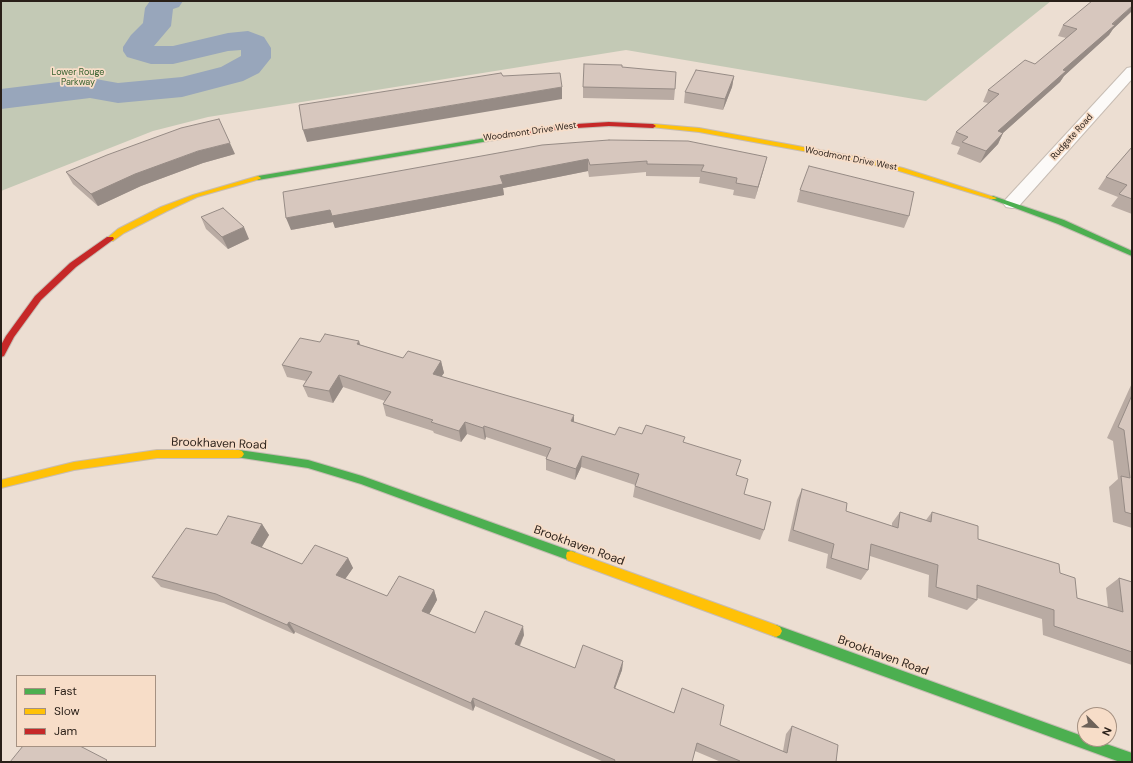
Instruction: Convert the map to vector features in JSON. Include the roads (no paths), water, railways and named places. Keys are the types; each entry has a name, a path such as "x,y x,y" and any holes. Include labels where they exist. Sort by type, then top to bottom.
{"street":[{"name":"Rudgate Road","path":"1012,203 1132,71"},
{"name":"Woodmont Drive West","path":"1,354 23,317 38,298 69,268 120,231 164,209 200,194 249,180 536,130 584,125 615,124 666,126 699,130 858,159 901,169 1012,203 1060,222 1132,254"},
{"name":"Brookhaven Road","path":"1,484 74,466 157,454 196,452 235,454 308,464 362,480 1132,760"}],"waterway":[{"path":"1,99 90,88 118,93 182,87 232,74 248,66 256,58 256,48 253,43 248,40 228,42 173,55 151,55 138,51 141,41 157,26 159,8 162,4 169,1"}],"park label":[{"name":"Lower Rouge Parkway","path":"78,78"}]}
